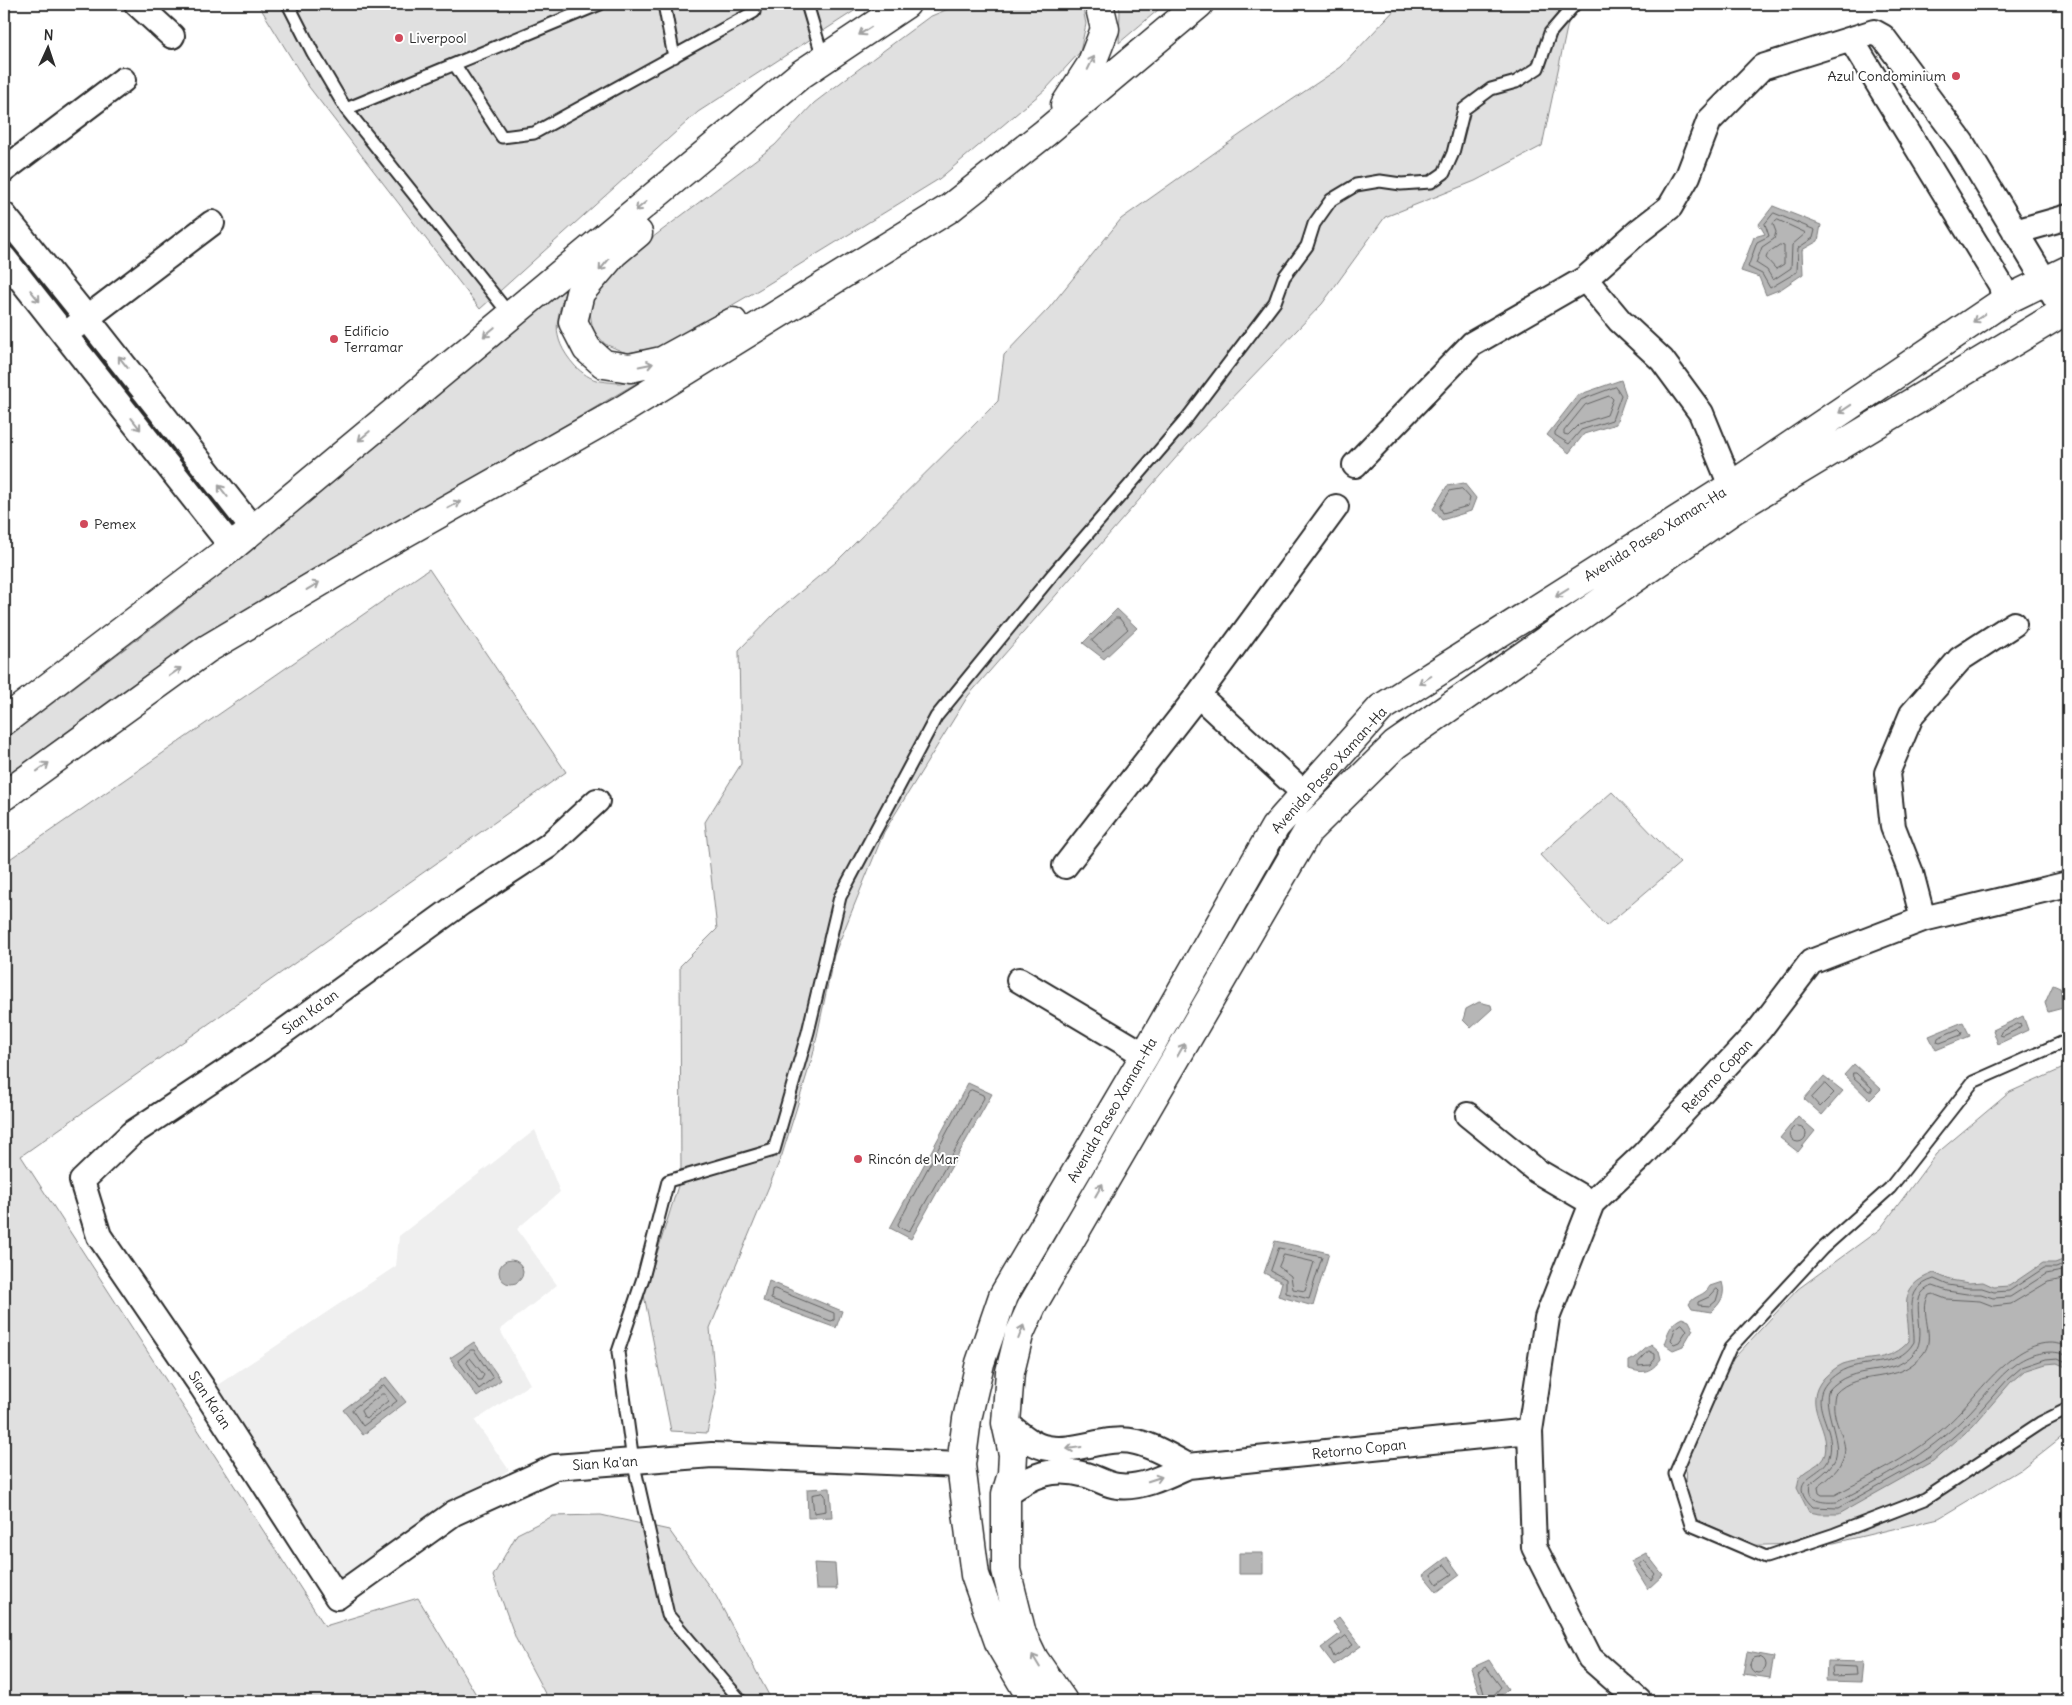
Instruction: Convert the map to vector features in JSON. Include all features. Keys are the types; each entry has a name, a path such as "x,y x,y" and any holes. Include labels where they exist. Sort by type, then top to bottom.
{"main road":[{"path":"4,721 232,547 800,75 906,4"},
{"path":"1046,133 1092,65 1105,29 1098,4"},
{"path":"4,796 207,649 371,552 621,411 950,208 1046,133 1199,4"},
{"path":"800,75 784,108 614,253 580,294 573,322 587,349 604,364 630,368 662,361 803,284 844,275"},
{"name":"Avenida Paseo Xaman-Ha","path":"1033,1701 1000,1645 975,1575 961,1465 968,1419 980,1363 1003,1296 1145,1055 1275,827 1381,708 1731,486 2004,301 2056,276"},
{"name":"Avenida Paseo Xaman-Ha","path":"1063,1701 1034,1660 1022,1634 1006,1570 1006,1494 1012,1474 1013,1454 1006,1423 1010,1372 1019,1335 1032,1306 1308,831 1395,745 1733,510 2066,310"},
{"path":"1392,701 1416,730"},
{"path":"1244,882 1267,900"},
{"path":"980,1363 1010,1372"},
{"path":"975,1575 1006,1570"}],"street":[{"path":"137,4 172,36"},
{"path":"1355,465 1472,344 1585,279 1639,231 1670,207 1688,176 1709,121 1762,67 1852,41 1874,32 1883,37 1962,143 2015,232 2056,276 2066,310"},
{"path":"1852,41 2001,285 2004,301"},
{"path":"4,170 123,80"},
{"path":"4,215 88,318 253,529"},
{"path":"2015,232 2068,216"},
{"path":"65,334 212,223"},
{"path":"4,258 232,547"},
{"path":"1585,279 1620,321 1662,360 1701,413 1731,486"},
{"path":"1065,866 1198,695 1336,507"},
{"path":"1923,919 1911,873 1893,827 1887,773 1912,714 1960,659 2014,624"},
{"path":"1198,695 1305,794"},
{"name":"Sian Ka'an","path":"597,801 548,846 461,902 261,1048 131,1134 82,1181 99,1236 202,1387 337,1597 454,1513 555,1467 712,1455 961,1465"},
{"name":"Retorno Copan","path":"1639,1701 1590,1658 1534,1547 1530,1431 1547,1318 1592,1203 1643,1155 1760,1029 1811,962 1923,919 2068,884"},
{"path":"1019,980 1145,1055"},
{"path":"1468,1115 1537,1171 1592,1203"},
{"path":"1006,1423 1030,1441 1047,1448 1066,1449 1102,1442 1136,1442 1188,1466"},
{"name":"Retorno Copan","path":"1006,1494 1028,1478 1048,1473 1087,1475 1103,1482 1120,1486 1156,1480 1188,1466 1530,1431"}],"lane":[{"path":"288,4 313,53 346,109 510,315"},
{"path":"346,109 600,4"},
{"path":"664,4 674,57"},
{"path":"455,65 502,137 534,133 754,12 755,4"},
{"path":"807,4 823,58"},
{"path":"741,1701 668,1615 632,1461 618,1352 643,1278 668,1181 774,1150 808,1032 840,897 936,718 1053,574 1190,415 1275,302 1284,277 1307,246 1314,224 1331,200 1356,185 1380,181 1401,184 1431,182 1444,173 1453,153 1464,109 1491,89 1516,82 1538,68 1550,33 1574,4"},
{"path":"2068,1040 1973,1082 1890,1188 1822,1249 1730,1348 1675,1474 1691,1524 1766,1556 1835,1534 1925,1499 2040,1423 2068,1409"}],"shaded area":[{"path":"258,4 865,4 698,112 480,309 309,87"},
{"path":"960,4 1082,4 1086,24 1080,52 1046,89 939,179 760,289 660,347 626,353 605,344 593,330 590,313 592,299 628,256 775,145 814,103 844,80 929,17"},
{"path":"1118,4 1165,4 1119,43 1120,11"},
{"path":"1400,4 1572,4 1542,146 1475,181 1385,217 1322,304 1194,437 968,696 884,832 834,955 813,1055 782,1155 710,1328 716,1392 707,1433 671,1431 644,1295 681,1176 680,966 717,929 705,822 741,764 739,650 776,612 836,562 998,401 1004,355 1049,308 1121,219 1241,134 1341,67"},
{"path":"568,283 558,316 557,326 561,345 566,355 580,371 597,380 620,383 634,379 643,379 335,556 233,617 146,675 4,778 4,740 172,613 502,342"},
{"path":"429,569 566,772 21,1156 325,1626 418,1598 480,1701 4,1701 4,863"},
{"path":"1612,792 1680,863 1606,926 1540,855"},
{"path":"2068,1066 2068,1432 2021,1469 1939,1518 1834,1543 1731,1546 1684,1512 1687,1438 1723,1370 1798,1289 1880,1229 1936,1154 2010,1092"},
{"path":"535,1130 560,1192 517,1229 557,1285 500,1330 530,1384 475,1421 509,1470 338,1582 216,1386 396,1266 399,1236"},
{"path":"601,1515 669,1530 716,1596 772,1701 549,1701 516,1639 493,1576 517,1534 553,1516"}],"water":[{"path":"1773,206 1821,225 1818,241 1802,250 1803,274 1781,289 1766,295 1759,277 1741,271 1754,237 1765,234 1759,224"},
{"path":"1621,380 1626,395 1616,424 1584,434 1569,453 1547,435 1578,395"},
{"path":"1464,483 1476,498 1471,511 1442,520 1433,509 1447,486"},
{"path":"1117,609 1137,628 1104,659 1083,643"},
{"path":"2053,985 2060,988 2063,1008 2048,1012 2045,1003"},
{"path":"1479,1002 1491,1005 1492,1009 1471,1028 1463,1020 1466,1009"},
{"path":"2023,1016 2028,1030 1998,1044 1993,1030"},
{"path":"1963,1022 1970,1036 1936,1050 1929,1036"},
{"path":"1854,1064 1881,1089 1870,1100 1844,1075"},
{"path":"1824,1076 1843,1091 1822,1115 1804,1099"},
{"path":"968,1083 992,1094 911,1239 890,1228"},
{"path":"1798,1116 1815,1131 1798,1152 1780,1138"},
{"path":"1275,1241 1329,1253 1313,1306 1278,1296 1282,1282 1264,1273"},
{"path":"2068,1258 2068,1368 2057,1363 2046,1364 2024,1371 2011,1382 1973,1426 1933,1461 1839,1514 1809,1512 1797,1488 1800,1477 1821,1461 1825,1454 1826,1444 1815,1407 1817,1388 1824,1378 1840,1365 1887,1356 1902,1348 1909,1341 1907,1300 1909,1292 1914,1285 1934,1273 1950,1280 1969,1283 1983,1282 1994,1287 2009,1286 2043,1263 2055,1263"},
{"path":"511,1260 516,1261 522,1267 522,1277 516,1283 511,1284 506,1283 500,1277 499,1272 500,1267 506,1261"},
{"path":"769,1281 842,1311 836,1328 763,1301"},
{"path":"1722,1282 1722,1299 1711,1312 1692,1309 1689,1304 1691,1301 1708,1290 1710,1286"},
{"path":"1682,1318 1689,1321 1693,1329 1683,1346 1673,1350 1664,1344 1672,1326"},
{"path":"474,1342 501,1380 477,1397 450,1358"},
{"path":"1651,1344 1659,1351 1661,1359 1647,1371 1629,1369 1629,1361"},
{"path":"386,1377 406,1402 363,1435 343,1410"},
{"path":"830,1488 832,1517 808,1518 807,1489"},
{"path":"1239,1553 1263,1553 1263,1574 1239,1574"},
{"path":"1646,1553 1663,1575 1648,1589 1631,1561"},
{"path":"1447,1557 1460,1575 1437,1592 1423,1575"},
{"path":"814,1563 835,1564 837,1589 816,1589"},
{"path":"1339,1617 1361,1646 1334,1665 1321,1648 1341,1633 1333,1622"},
{"path":"1747,1652 1774,1657 1770,1678 1743,1674"},
{"path":"1489,1660 1508,1689 1497,1699 1482,1701 1471,1668"},
{"path":"1827,1661 1863,1662 1861,1682 1826,1681"}],"place":[{"name":"Liverpool","path":"399,38"},
{"name":"Azul Condominium","path":"1956,76"},
{"name":"Edificio Terramar","path":"334,339"},
{"name":"Pemex","path":"84,524"},
{"name":"Rincón de Mar","path":"858,1159"}]}
